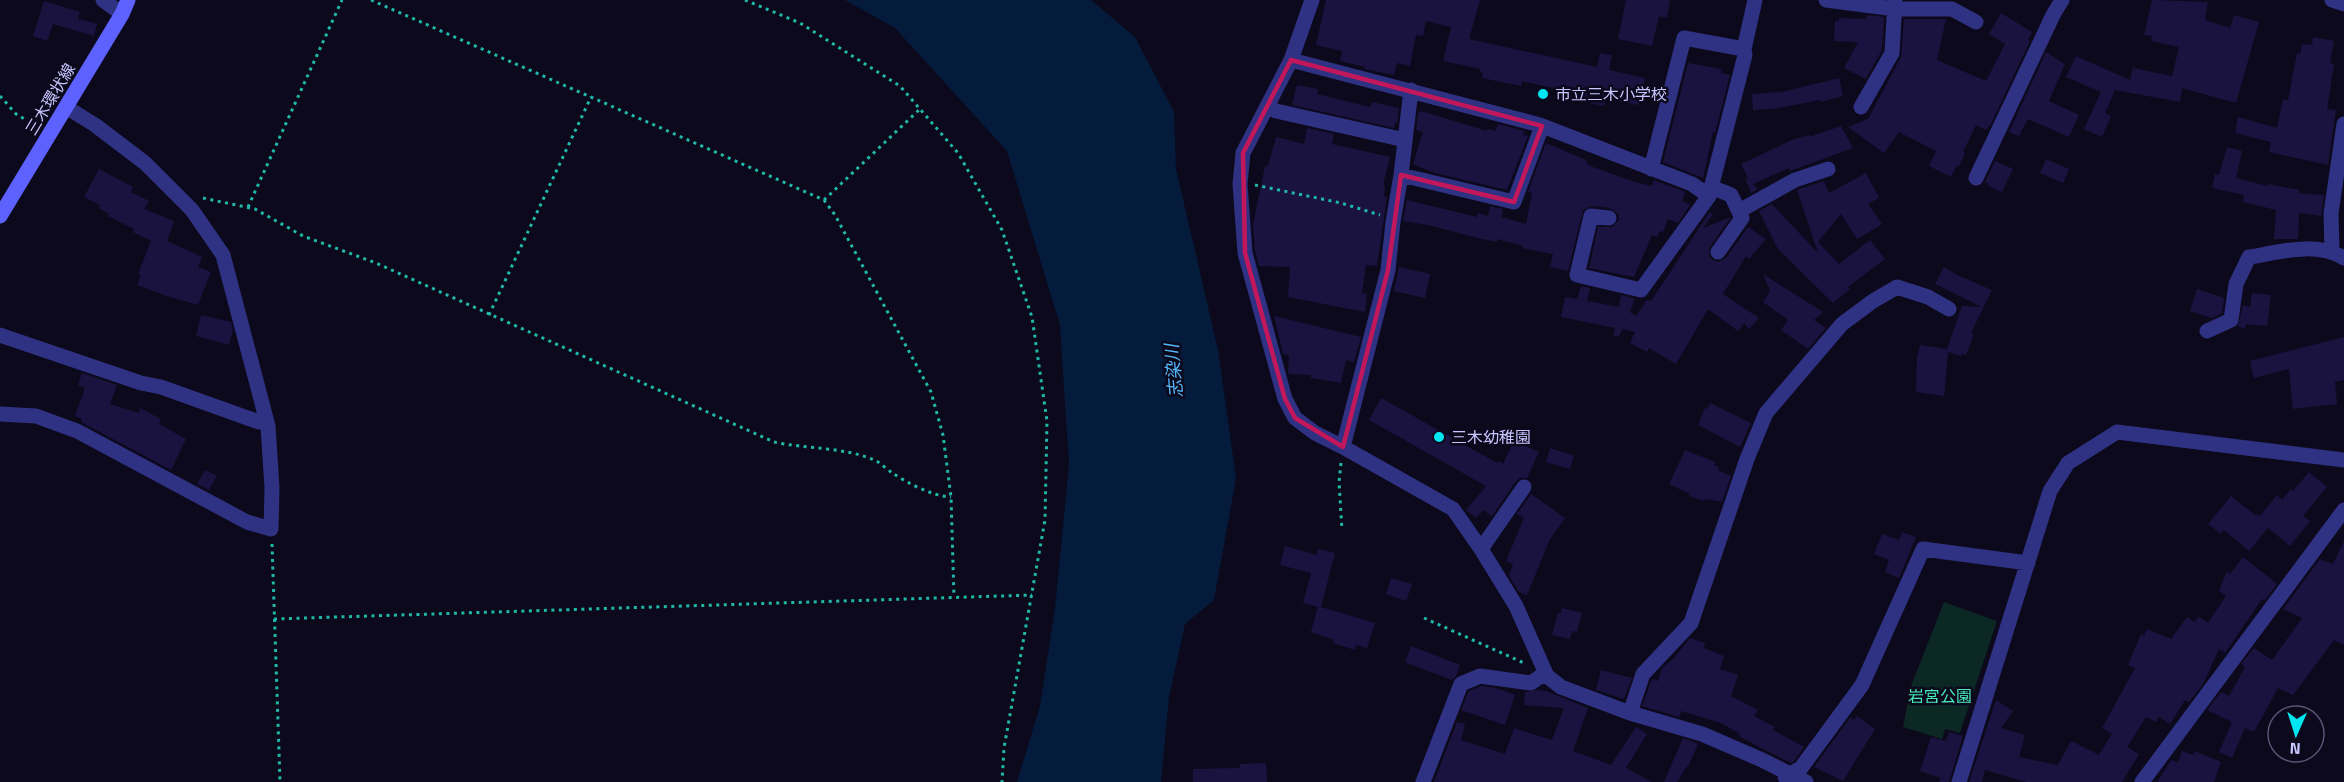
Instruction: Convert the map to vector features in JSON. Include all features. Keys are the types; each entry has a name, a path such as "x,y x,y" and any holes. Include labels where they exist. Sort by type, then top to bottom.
{"main road":[{"name":"三木環状線","path":"0,216 125,7"}],"street":[{"path":"103,0 125,7"},
{"path":"1312,0 1291,60 1243,153 1240,184 1245,253 1285,399 1295,418 1315,433 1453,509 1516,606 1545,673 1561,687 1630,713 1702,734 1762,760 1784,778 1806,782"},
{"path":"1609,218 1591,216 1577,275 1641,290 1710,191 1745,55 1744,49 1755,0"},
{"path":"1826,0 1952,9 1976,22"},
{"path":"1976,178 2062,0"},
{"path":"2331,0 2344,4"},
{"path":"1861,106 1892,53 1895,5"},
{"path":"1651,170 1684,38 1744,49"},
{"path":"1291,60 1542,126 1651,170 1710,191 1731,195 1742,218 1718,252"},
{"path":"1343,447 1388,270 1411,90"},
{"path":"1267,106 1276,111 1405,140"},
{"path":"0,414 36,416 77,431 247,522 272,529 272,488 267,422 223,255 192,210 145,163 66,107"},
{"path":"2208,331 2231,320 2236,284 2249,257 2299,249 2338,255 2331,213 2344,124"},
{"path":"1401,176 1514,202 1542,126"},
{"path":"1739,211 1795,180 1828,169"},
{"path":"1630,713 1643,674 1691,623 1747,459 1766,413 1842,324 1873,301 1898,287 1928,297 1949,309"},
{"path":"0,335 260,422 267,422"},
{"path":"1959,782 2050,491 2068,463 2117,432 2344,460"},
{"path":"1481,549 1524,488"},
{"path":"2142,782 2344,510"},
{"path":"1784,778 1801,768 1862,685 1923,549 2028,563"},
{"path":"1423,782 1461,684 1480,676 1531,682 1545,673"}],"path":[{"path":"248,207 342,0"},
{"path":"371,0 824,200 931,392 943,435 951,497 954,597"},
{"path":"745,0 800,23 900,86 958,153 1002,230 1032,317 1047,421 1045,520 1004,748 1002,782"},
{"path":"0,96 16,114 50,133"},
{"path":"489,315 591,97"},
{"path":"824,200 920,109"},
{"path":"1240,184 1260,185 1394,217"},
{"path":"179,198 188,194 255,209 303,236 376,263 774,442 797,447 837,450 876,461 908,482 942,496 951,497"},
{"path":"1342,530 1339,482 1343,447"},
{"path":"272,529 280,782"},
{"path":"274,620 1032,595"},
{"path":"1424,618 1545,673"}],"highlighted area":[{"path":"1291,60 1542,126 1514,202 1401,175 1388,270 1343,447 1295,418 1285,399 1245,253 1243,153"}],"green space":[{"name":"岩宮公園","path":"1944,602 1997,621 1960,733 1945,729 1942,739 1903,727 1911,686"}],"water":[{"name":"志染川","path":"845,0 1091,0 1135,37 1174,112 1176,169 1218,350 1236,478 1214,600 1185,624 1169,697 1161,782 1017,782 1040,706 1055,609 1069,464 1060,325 1007,151 895,28"}],"building":[{"path":"1326,0 1480,0 1469,39 1597,67 1600,53 1612,55 1609,70 1645,78 1639,105 1606,99 1604,106 1580,101 1581,96 1575,95 1576,93 1522,81 1521,86 1482,78 1483,73 1480,69 1443,61 1451,27 1426,21 1423,36 1416,35 1410,66 1397,63 1394,75 1340,61 1342,51 1316,45"},
{"path":"1626,0 1670,0 1667,18 1659,16 1652,46 1618,39"},
{"path":"2152,0 2208,2 2205,20 2230,28 2234,15 2259,22 2236,103 2182,88 2180,102 2115,90 2105,113 2111,116 2102,137 2084,129 2101,92 2066,77 2076,56 2130,80 2133,68 2172,76 2179,47 2151,41 2152,36 2144,35"},
{"path":"44,1 80,12 78,19 97,24 94,36 53,24 47,41 33,36"},
{"path":"2001,13 2032,32 2028,40 2030,41 1991,124 1986,130 1976,125 1959,166 1957,165 1951,177 1929,166 1936,151 1899,132 1884,153 1848,127 1868,119 1901,57 1904,19 1946,19 1937,60 1986,81 2005,44 1989,34"},
{"path":"1866,15 1884,17 1882,50 1866,79 1844,68 1858,42 1834,41 1835,21 1839,21 1839,18 1866,19"},
{"path":"2313,37 2334,41 2330,63 2334,64 2327,109 2336,110 2328,165 2269,152 2271,142 2235,133 2238,117 2277,128 2283,99 2288,100 2297,53 2300,54 2302,44 2312,45"},
{"path":"2046,52 2065,64 2049,101 2079,115 2069,137 2028,119 2019,136 2009,132"},
{"path":"1688,63 1722,69 1721,73 1730,75 1715,133 1713,132 1703,178 1663,162"},
{"path":"1839,78 1843,96 1821,102 1820,100 1779,108 1753,110 1752,94 1778,93"},
{"path":"1297,85 1318,89 1317,94 1370,107 1372,102 1399,108 1397,123 1394,128 1292,105"},
{"path":"1421,111 1487,131 1487,129 1496,131 1498,124 1524,131 1523,135 1528,136 1507,190 1435,173 1413,164 1423,132 1416,130 1418,113"},
{"path":"1841,126 1853,148 1790,171 1789,168 1753,184 1758,189 1751,193 1745,178 1749,180 1741,164 1792,140"},
{"path":"1307,128 1334,134 1332,144 1390,157 1383,185 1385,186 1384,196 1387,197 1377,266 1366,265 1362,293 1367,294 1365,312 1288,297 1290,267 1259,266 1253,225 1265,166 1268,166 1276,137 1304,144"},
{"path":"1546,143 1586,160 1590,166 1635,182 1652,186 1654,180 1685,192 1682,201 1690,205 1678,223 1668,219 1663,232 1660,231 1657,237 1652,235 1634,277 1589,268 1598,227 1612,227 1619,220 1618,214 1610,208 1592,206 1583,210 1568,271 1550,267 1553,254 1522,248 1523,246 1497,239 1497,242 1403,221 1407,200 1477,217 1478,213 1488,216 1490,206 1503,209 1501,217 1526,224 1532,193 1528,192"},
{"path":"2227,147 2242,151 2236,178 2267,186 2268,184 2299,190 2299,193 2324,195 2321,216 2299,213 2298,239 2274,239 2276,210 2243,202 2244,195 2212,188 2215,174 2219,175"},
{"path":"2046,159 2069,169 2063,183 2040,173"},
{"path":"1995,161 2013,169 2002,192 1988,186 1989,184 1985,182"},
{"path":"99,169 133,187 131,192 149,201 144,209 174,221 167,241 202,257 198,267 211,272 198,305 137,285 141,275 138,274 151,241 133,232 134,229 108,216 109,214 99,208 100,205 84,197"},
{"path":"1866,173 1879,198 1868,204 1882,224 1857,239 1841,214 1818,242 1839,264 1870,240 1885,259 1848,287 1850,289 1833,303 1778,249 1759,211 1772,204 1818,253 1797,190 1824,181 1829,193"},
{"path":"1709,213 1713,214 1703,228 1731,217 1710,247 1709,256 1713,260 1718,262 1726,258 1748,227 1766,239 1749,259 1746,256 1723,294 1759,318 1749,329 1744,323 1738,331 1708,309 1676,364 1649,348 1647,352 1630,343 1635,332 1622,329 1619,337 1613,335 1615,328 1561,317 1565,297 1577,299 1581,286 1590,288 1587,301 1619,307 1621,295 1635,299 1630,312 1636,316 1647,300 1651,301"},
{"path":"1399,267 1430,274 1425,298 1394,291"},
{"path":"1944,267 1992,290 1971,333 1974,334 1966,355 1961,356 1948,352 1944,396 1916,392 1917,358 1920,345 1947,349 1962,306 1982,307 1935,284"},
{"path":"1763,274 1823,312 1814,320 1826,328 1808,349 1781,330 1788,320 1763,302 1770,291"},
{"path":"2197,289 2224,298 2222,313 2212,318 2190,311"},
{"path":"2252,293 2271,295 2267,326 2246,324 2245,329 2238,326 2243,305 2250,307"},
{"path":"201,315 231,322 233,330 229,345 196,336"},
{"path":"1274,316 1361,337 1354,362 1346,360 1341,383 1311,378 1311,375 1288,374 1289,355 1283,354"},
{"path":"2344,337 2344,380 2335,382 2337,404 2293,409 2289,369 2254,378 2250,361"},
{"path":"82,373 117,385 110,404 139,413 140,408 161,419 159,424 186,439 171,470 81,422 82,419 75,416 85,388 78,385"},
{"path":"1381,398 1497,463 1499,461 1503,464 1514,441 1539,452 1527,478 1520,478 1516,481 1492,516 1483,510 1476,518 1466,510 1486,486 1369,420"},
{"path":"1710,403 1751,423 1740,447 1698,425 1705,408 1707,409"},
{"path":"1550,448 1574,456 1570,469 1546,462"},
{"path":"1685,450 1715,462 1714,465 1719,467 1718,470 1731,476 1722,502 1705,499 1704,501 1689,496 1690,494 1669,484"},
{"path":"205,470 217,476 209,490 197,484"},
{"path":"2309,472 2327,487 2303,516 2310,521 2290,546 2268,528 2249,551 2224,530 2221,534 2208,524 2231,496 2256,516 2257,514 2260,516 2277,495 2282,500"},
{"path":"1531,494 1565,518 1550,539 1527,595 1519,592 1509,576 1513,564 1506,561 1524,518 1517,514"},
{"path":"1902,532 1916,537 1899,578 1885,572 1889,560 1874,554 1882,534 1899,540"},
{"path":"2344,541 2344,645 2334,640 2293,695 2278,688 2269,704 2266,704 2266,710 2254,732 2245,728 2232,758 2219,752 2232,722 2207,710 2221,692 2229,696 2245,667 2241,664 2254,648 2272,660 2302,618 2283,609 2320,559 2333,564"},
{"path":"1285,546 1317,555 1318,549 1335,553 1321,607 1375,623 1367,648 1356,645 1355,650 1333,643 1334,640 1311,632 1318,607 1303,603 1311,573 1280,565"},
{"path":"2243,557 2277,584 2265,600 2262,599 2225,653 2219,649 2203,684 2189,702 2185,700 2170,724 2159,717 2156,722 2146,717 2127,747 2139,754 2122,782 2026,782 1985,770 1982,782 1969,782 1996,700 2013,711 2001,728 2025,735 2019,757 2058,765 2071,741 2099,755 2112,734 2102,728 2135,668 2128,665 2141,634 2144,636 2147,629 2171,639 2187,617 2194,622 2199,617 2208,623 2226,596 2219,591 2227,571 2230,574"},
{"path":"1391,578 1412,584 1406,601 1386,594"},
{"path":"1562,608 1582,613 1577,632 1572,631 1570,639 1552,635 1558,613 1561,613"},
{"path":"1690,638 1705,643 1704,648 1724,656 1720,669 1738,675 1731,696 1758,710 1754,716 1775,727 1773,730 1804,747 1794,761 1791,763 1763,749 1721,723 1681,711 1679,717 1642,706 1652,679 1658,681 1662,668 1672,660"},
{"path":"1411,646 1460,665 1456,676 1452,680 1405,662"},
{"path":"1601,670 1632,678 1624,699 1596,690"},
{"path":"1481,686 1496,688 1515,695 1505,725 1461,710 1469,691"},
{"path":"1546,691 1588,708 1573,751 1611,765 1636,727 1647,734 1626,768 1652,782 1434,782 1457,722 1465,724 1461,740 1505,754 1514,728 1552,740 1564,708 1524,705 1525,692"},
{"path":"1857,716 1875,729 1843,781 1814,767 1850,718 1854,720"},
{"path":"1949,732 1963,736 1949,782 1939,782 1941,778 1920,771 1931,737 1946,741"},
{"path":"1683,738 1698,744 1688,767 1677,782 1664,782"},
{"path":"2182,751 2193,755 2195,751 2221,762 2214,782 2157,782 2171,760 2178,762"},
{"path":"1266,763 1267,782 1193,782 1193,769 1240,768 1240,764"}],"place":[{"name":"市立三木小学校","path":"1543,94"},
{"name":"三木幼稚園","path":"1439,437"}]}
